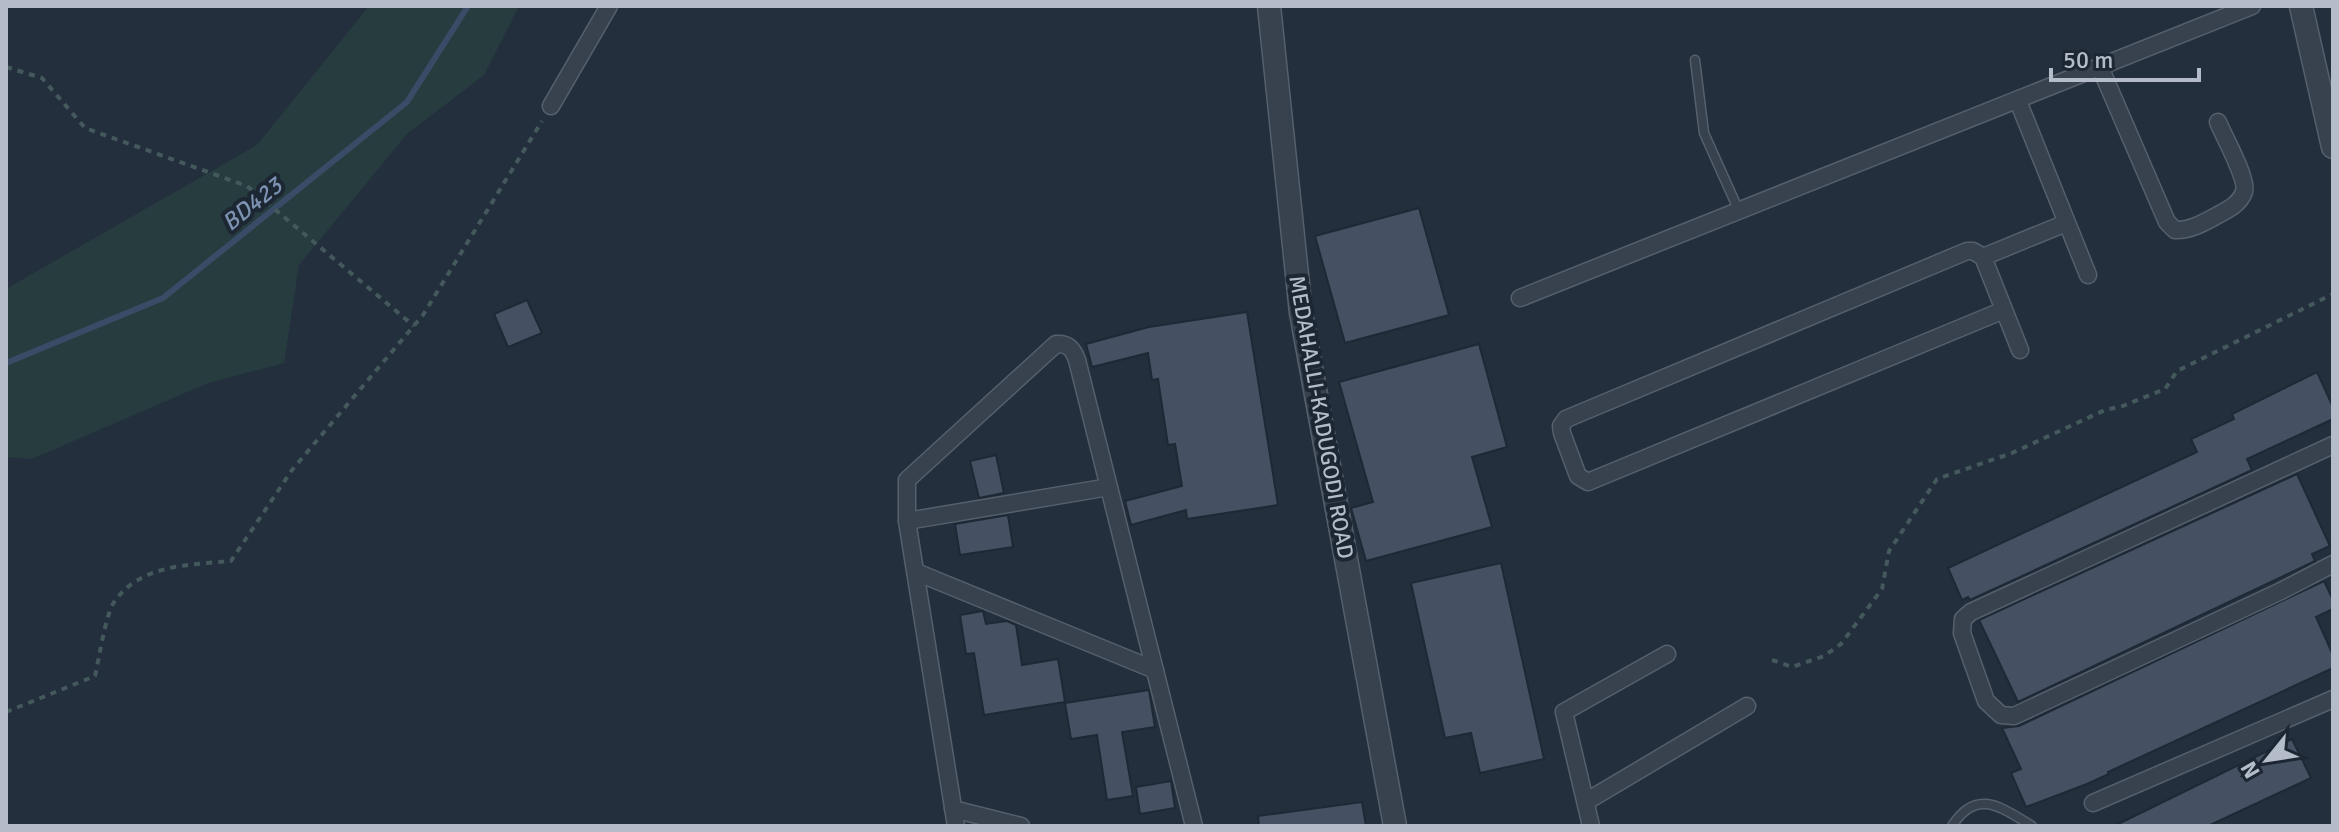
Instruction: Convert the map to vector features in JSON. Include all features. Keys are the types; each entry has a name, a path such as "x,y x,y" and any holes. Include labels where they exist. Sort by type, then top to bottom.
{"street":[{"path":"551,106 609,6"},
{"name":"MEDAHALLI-KADUGODI ROAD","path":"1269,6 1301,313 1395,826"},
{"path":"1520,298 2252,6"},
{"path":"2301,6 2333,147"},
{"path":"2100,67 2167,222 2175,230 2182,231 2203,223 2234,207 2244,192 2244,180 2218,122"},
{"path":"2018,101 2088,275"},
{"path":"1983,257 2066,223"},
{"path":"2004,310 1588,482 1578,476 1562,433 1562,422 1566,419 1967,251 1977,252 1983,257 2020,350"},
{"path":"956,826 907,521 905,487 912,474 1056,344 1068,345 1077,360 1194,826"},
{"path":"2333,445 1971,612 1963,619 1962,633 1986,701 2001,715 2014,716 2333,564"},
{"path":"907,521 1109,487"},
{"path":"916,572 1155,670"},
{"path":"1591,826 1564,712 1667,654"},
{"path":"2093,803 2333,699"},
{"path":"1587,801 1747,706"},
{"path":"953,809 1021,826"}],"lane":[{"path":"1695,60 1704,133 1739,211"},
{"path":"1952,826 1968,810 1984,803 1993,803 2032,826"}],"path":[{"path":"6,67 42,78 85,128 247,186 414,326"},
{"path":"6,712 95,676 112,606 128,586 164,567 231,561 292,470 414,326 551,106"},
{"path":"1772,660 1792,667 1824,656 1841,644 1882,589 1889,551 1937,479 2012,453 2105,410 2165,389 2177,371 2333,294"}],"green space":[{"path":"369,6 519,6 484,75 407,134 299,265 284,363 208,383 32,459 6,457 6,289 257,145"}],"building":[{"path":"1419,208 1449,315 1345,343 1315,236"},
{"path":"527,300 542,333 508,347 494,314"},
{"path":"1247,312 1278,505 1187,519 1186,510 1131,525 1125,501 1182,486 1175,444 1168,445 1158,379 1152,380 1148,353 1092,367 1086,344 1149,327"},
{"path":"1479,344 1507,447 1472,457 1492,527 1366,561 1351,508 1373,502 1339,382"},
{"path":"2317,372 2333,407 2333,419 2247,459 2252,470 1970,600 1968,597 1962,600 1948,568 2197,452 2191,439 2234,419 2232,414"},
{"path":"996,455 1004,493 979,498 970,461"},
{"path":"2297,474 2330,546 2312,554 2315,561 2018,702 1979,620"},
{"path":"1008,515 1013,547 960,555 955,524"},
{"path":"1501,563 1544,759 1480,773 1471,733 1445,738 1411,583"},
{"path":"2324,581 2333,600 2333,609 2316,617 2333,655 2333,668 2087,784 2026,807 2011,773 2021,769 2002,728 2019,726"},
{"path":"983,611 986,624 1007,621 1016,625 1022,665 1058,659 1065,702 984,715 974,653 966,654 960,615"},
{"path":"1149,690 1155,727 1122,732 1133,796 1107,800 1097,735 1071,739 1065,703"},
{"path":"2292,739 2311,778 2208,826 2114,826"},
{"path":"1171,781 1175,808 1140,814 1136,787"},
{"path":"1362,802 1366,826 1259,826 1258,816"}],"waterway":[{"name":"BD423","path":"6,363 163,298 407,102 468,6"}]}
